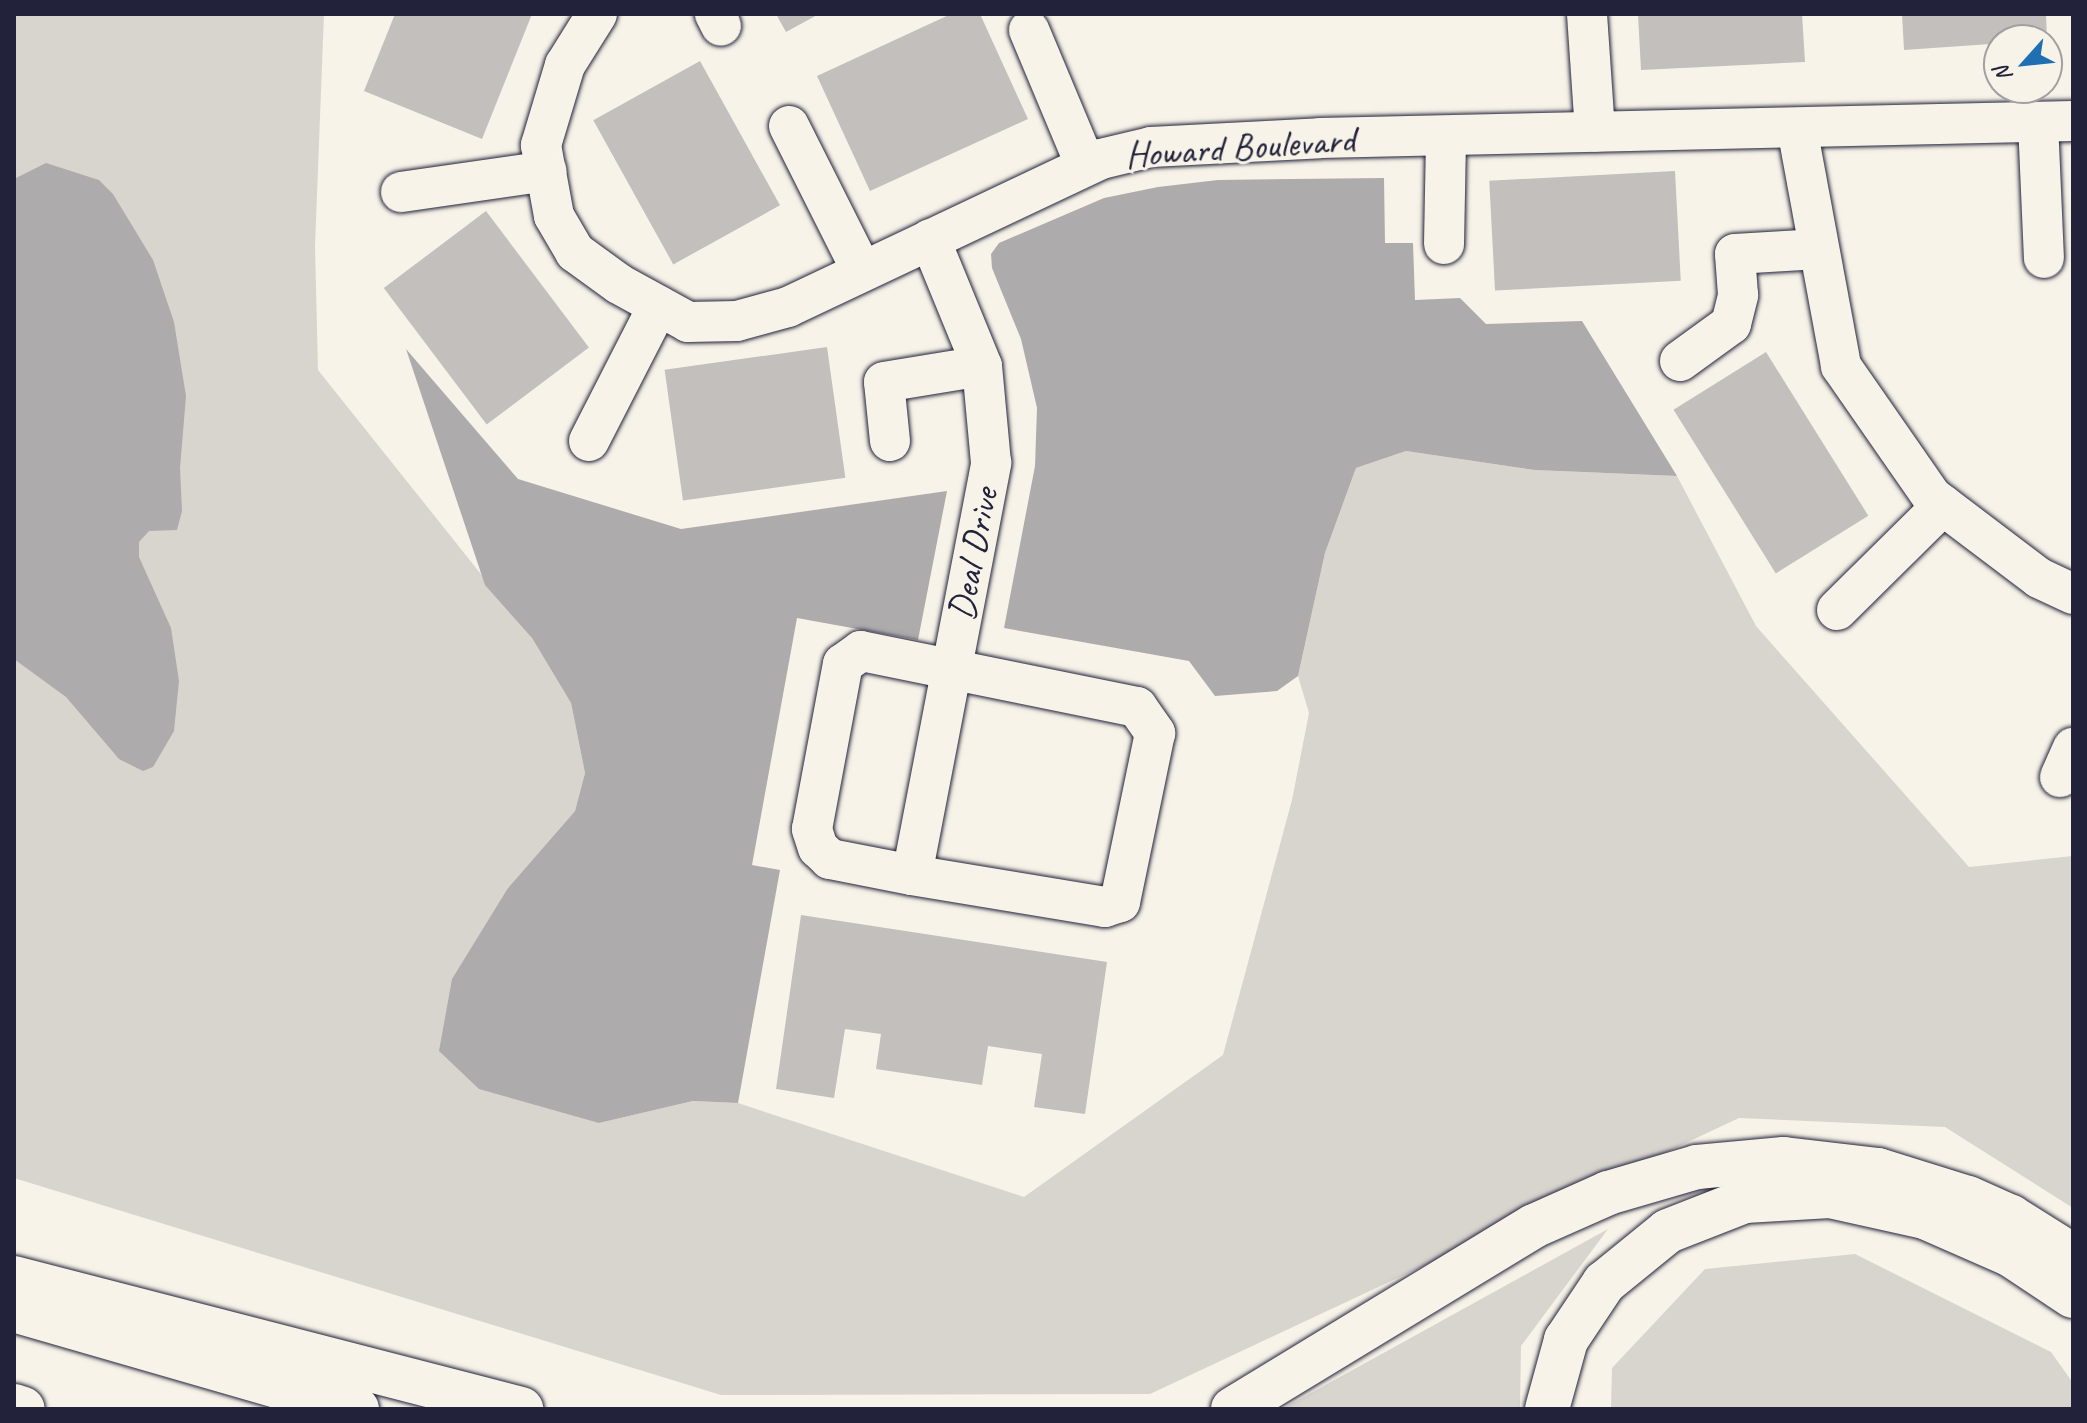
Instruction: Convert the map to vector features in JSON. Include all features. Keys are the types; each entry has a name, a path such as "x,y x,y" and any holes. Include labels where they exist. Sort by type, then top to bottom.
{"highway":[{"path":"1233,1409 1534,1226 1608,1193 1697,1167 1784,1159 1878,1170 1982,1204 2073,1256"},
{"path":"1547,1409 1566,1340 1604,1283 1668,1231 1745,1201 1830,1196 1925,1217 2011,1255 2073,1296"},
{"path":"14,1278 521,1409"},
{"path":"14,1310 357,1409"},
{"path":"14,1406 23,1409"}],"street":[{"name":"Howard Boulevard","path":"597,14 565,65 541,145 554,216 575,252 688,322 737,321 788,307 1086,166 1151,147 1446,136 2056,122"},
{"path":"1587,14 1595,132"},
{"path":"1029,30 1086,166"},
{"path":"2044,258 2056,122"},
{"path":"789,126 862,271"},
{"path":"1797,128 1841,366 1932,497 2039,578 2073,594"},
{"path":"1444,244 1446,136"},
{"path":"401,192 546,171"},
{"name":"Deal Drive","path":"912,875 991,463 982,366 930,239"},
{"path":"1680,361 1731,324 1738,295 1735,254 1819,249"},
{"path":"589,441 658,306"},
{"path":"890,441 884,382 982,366"},
{"path":"1837,610 1943,505"},
{"path":"861,651 951,670 1137,707 1149,720 1155,733 1126,891 1120,902 1105,907 912,875 830,859 818,848 812,829 843,664 861,651"}],"shaded area":[{"path":"14,14 324,14 315,246 318,370 532,638 571,703 585,773 575,811 508,888 599,1123 693,1101 738,1103 1024,1197 1223,1055 1292,800 1309,713 1298,676 1325,553 1356,468 1406,451 1535,470 1677,476 1756,626 1969,867 2073,856 2073,1208 1945,1127 1739,1118 1150,1394 721,1395 14,1178"},
{"path":"46,163 99,180 113,194 153,260 174,322 186,396 180,468 182,511 177,530 149,531 139,542 139,557 171,628 179,681 174,731 153,767 143,771 119,759 66,697 14,659 14,179"},
{"path":"1384,178 1385,243 1413,243 1415,300 1460,298 1486,324 1582,321 1677,476 1535,470 1406,451 1356,468 1325,553 1298,676 1277,691 1215,696 1189,661 1004,628 1035,466 1037,408 1021,339 992,268 991,254 999,243 1104,198 1158,187 1218,180"},
{"path":"406,349 518,479 681,529 947,491 918,640 797,618 752,865 780,870 738,1103 693,1101 599,1123 479,1089 439,1051 452,979 508,888 575,811 585,773 571,703 532,638 485,585"},
{"path":"1608,1229 1521,1346 1520,1409 1282,1409"},
{"path":"1855,1254 2051,1352 2073,1383 2073,1409 1611,1409 1612,1368 1705,1269"}],"building":[{"path":"395,14 532,14 482,139 364,91"},
{"path":"776,14 819,14 786,32"},
{"path":"951,14 980,14 1028,119 870,191 817,76"},
{"path":"1638,14 1802,14 1805,62 1641,70"},
{"path":"1902,14 2046,14 2046,24 1983,24 1983,44 1904,50"},
{"path":"700,61 780,205 673,264 593,120"},
{"path":"1675,171 1681,281 1495,291 1489,181"},
{"path":"486,211 589,348 487,425 384,288"},
{"path":"827,347 845,478 683,501 665,370"},
{"path":"1766,352 1868,516 1776,573 1674,410"},
{"path":"801,915 1107,962 1085,1114 1034,1107 1042,1054 988,1046 982,1085 876,1069 881,1034 845,1029 834,1098 776,1089"}]}
